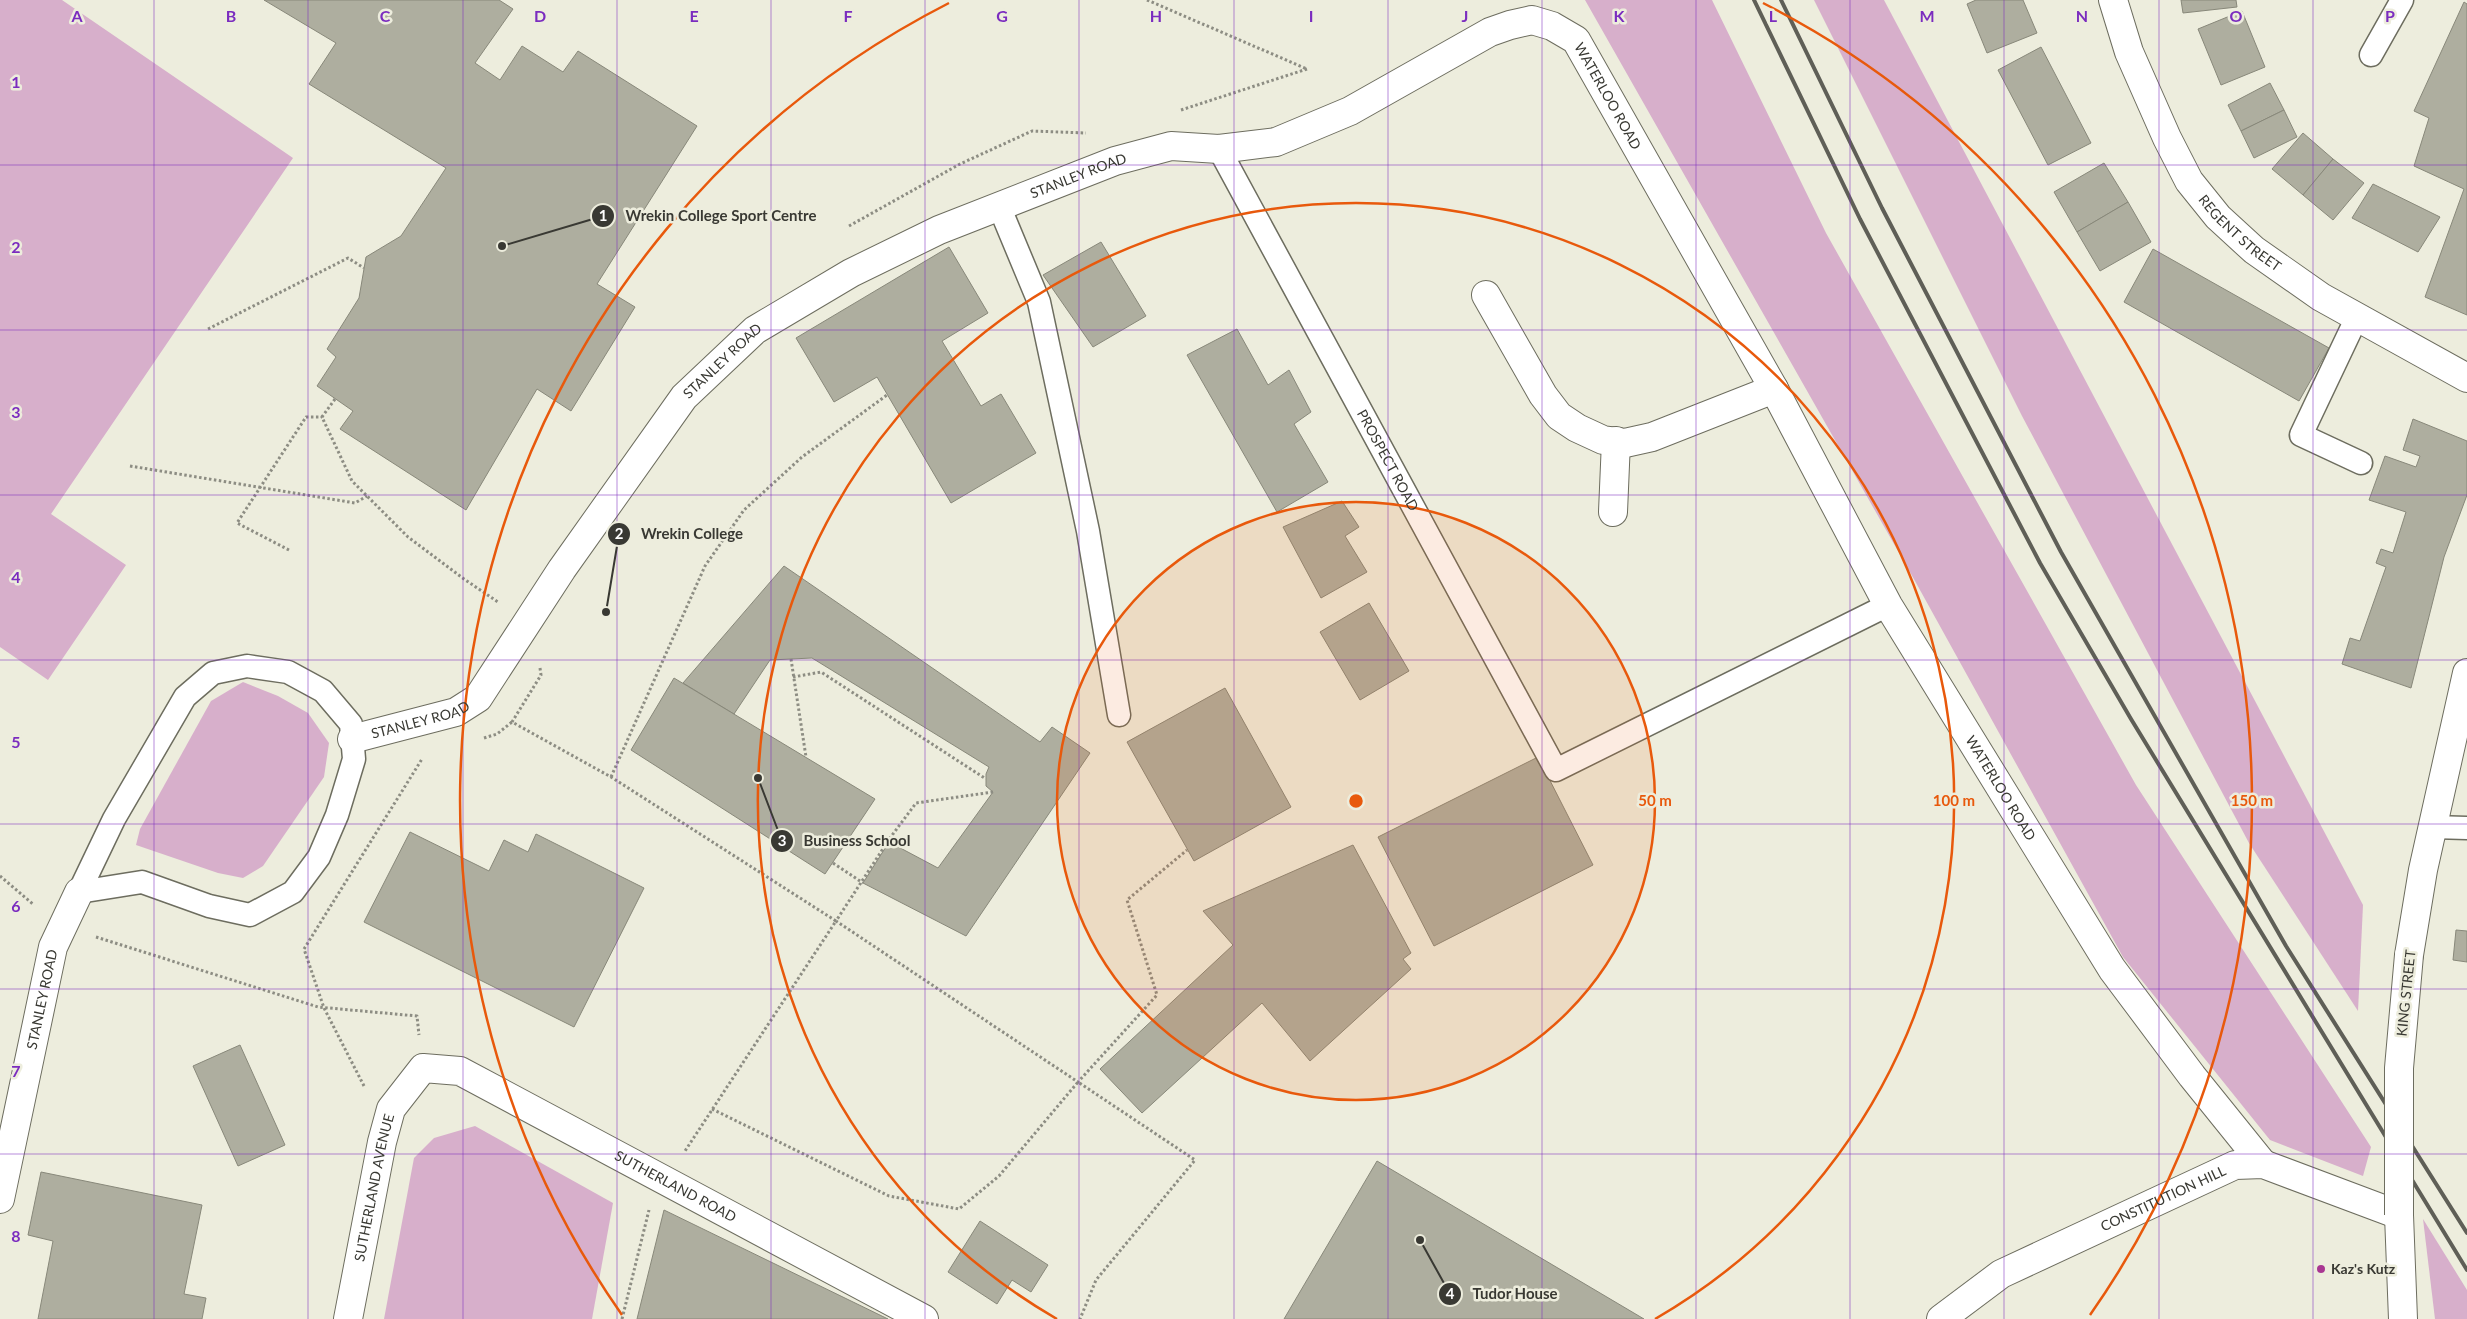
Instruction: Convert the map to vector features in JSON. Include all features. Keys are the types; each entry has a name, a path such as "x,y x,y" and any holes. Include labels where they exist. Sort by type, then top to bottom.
{"street":[{"name":"REGENT STREET","path":"2114,0 2130,52 2167,138 2189,181 2218,217 2254,250 2321,297 2467,378"},
{"name":"WATERLOO ROAD","path":"1219,149 1276,142 1350,111 1529,10 1576,40 1774,389 1888,605 2112,969 2192,1076 2264,1164"},
{"name":"STANLEY ROAD","path":"352,739 456,712 478,698 562,569 684,397 755,330 855,271 939,230 999,206 1142,152 1171,146 1219,149"},
{"path":"1486,295 1543,395 1560,416 1577,428 1603,440 1625,442 1652,437 1774,389"},
{"path":"1613,512 1616,441"},
{"name":"KING STREET","path":"2403,1319 2399,1215 2399,1068 2409,955 2423,870 2467,673"},
{"name":"STANLEY ROAD","path":"0,1199 53,947 79,892"},
{"name":"SUTHERLAND AVENUE","path":"348,1319 382,1142 391,1109 423,1068"},
{"name":"SUTHERLAND ROAD","path":"423,1068 460,1071 924,1319"},
{"name":"CONSTITUTION HILL","path":"1942,1319 2001,1274 2229,1167 2250,1162 2264,1164 2399,1215"}],"lane":[{"path":"2372,55 2402,0"},
{"name":"PROSPECT ROAD","path":"1219,149 1556,770 1888,605"},
{"path":"999,206 1039,302 1088,531 1118,715"},
{"path":"2357,317 2300,435 2361,463"},
{"path":"247,666 288,672 323,691 351,724 354,759 337,815 319,857 293,892 250,915 209,906 142,882 79,892 114,819 185,697 213,673 247,666"},
{"path":"2432,827 2467,828"}],"path":[{"path":"1147,0 1307,69"},
{"path":"208,329 348,258 364,268"},
{"path":"611,777 705,566 744,510 802,457 887,395"},
{"path":"322,417 335,399"},
{"path":"289,550 238,523 306,417 322,417"},
{"path":"322,417 352,481 408,537 464,580 528,621 541,674 512,722 497,734 480,740"},
{"path":"130,466 355,503 367,496"},
{"path":"791,659 806,757"},
{"path":"793,677 821,672 986,779"},
{"path":"512,722 611,777 836,921 1195,1160 1096,1280 1080,1319"},
{"path":"391,1109 365,1089 324,1008 304,949 420,760 428,757"},
{"path":"622,1319 646,1214 712,1109 863,883 890,838 916,803 993,792"},
{"path":"712,1109 890,1196 959,1209 998,1176 1078,1082 1157,995 1128,900 1187,850"},
{"path":"832,863 863,883"},
{"path":"0,876 64,926 324,1008 417,1016 423,1068"}],"shaded area":[{"path":"0,0 62,0 293,158 51,514 126,565 48,680 0,647"},
{"path":"1585,0 1712,0 1826,233 2136,785 2371,1147 2363,1176 2270,1140 2123,957 1915,581"},
{"path":"1814,0 1884,0 2363,905 2358,1011 2249,843 2022,416"},
{"path":"243,682 278,696 308,713 329,743 324,777 263,866 243,878 218,873 136,845 140,829 211,701"},
{"path":"475,1126 613,1203 592,1319 384,1319 414,1158 434,1138"},
{"path":"2423,1219 2467,1290 2467,1319 2435,1319"}],"building":[{"path":"264,0 499,0 513,9 475,63 500,80 522,46 563,72 578,51 697,126 597,284 635,307 571,411 537,389 466,510 340,429 353,411 317,386 336,357 327,349 359,298 366,257 401,236 446,168 309,84 336,43"},
{"path":"1976,0 2023,0 2037,33 1987,53 1967,4"},
{"path":"2181,0 2236,0 2237,7 2183,13"},
{"path":"2464,2 2467,4 2467,315 2425,297 2464,189 2414,166 2429,118 2414,111"},
{"path":"2242,11 2265,67 2221,85 2198,29"},
{"path":"2041,47 2091,143 2048,165 1998,70"},
{"path":"2270,83 2284,110 2241,131 2228,105"},
{"path":"2284,110 2297,137 2254,158 2241,131"},
{"path":"2303,133 2333,159 2303,195 2272,169"},
{"path":"2333,159 2364,183 2333,220 2303,195"},
{"path":"2104,163 2128,202 2077,232 2054,192"},
{"path":"2373,184 2440,217 2418,252 2352,218"},
{"path":"2128,202 2151,242 2100,271 2077,232"},
{"path":"1101,242 1146,316 1093,347 1043,275"},
{"path":"949,247 988,313 942,341 981,406 1001,394 1036,453 951,503 877,377 834,402 796,338"},
{"path":"2153,249 2329,348 2299,401 2124,302"},
{"path":"1237,329 1268,385 1289,370 1311,412 1294,424 1328,482 1277,512 1187,355"},
{"path":"2413,419 2467,441 2467,495 2444,557 2411,688 2342,664 2350,638 2360,641 2386,567 2376,563 2381,549 2393,553 2406,512 2369,500 2385,456 2416,467 2420,456 2403,450"},
{"path":"1342,501 1359,527 1345,536 1367,572 1321,598 1283,527"},
{"path":"784,566 1040,742 1052,727 1090,753 966,936 863,883 889,842 938,868 993,792 986,786 986,774 989,767 812,658 770,660 734,714 683,683"},
{"path":"1369,603 1409,671 1360,700 1320,632"},
{"path":"674,678 875,799 825,874 631,750"},
{"path":"1225,688 1291,807 1194,861 1127,742"},
{"path":"1538,757 1593,865 1434,946 1378,837"},
{"path":"410,832 489,871 504,840 528,852 536,834 644,888 574,1027 364,922"},
{"path":"1353,845 1411,953 1403,959 1411,969 1310,1061 1262,1003 1142,1113 1100,1069 1233,945 1203,911"},
{"path":"2456,930 2467,931 2467,962 2453,960"},
{"path":"240,1045 285,1145 238,1166 193,1066"},
{"path":"1377,1161 1644,1319 1284,1319"},
{"path":"41,1172 202,1205 184,1294 206,1298 202,1319 38,1319 53,1241 28,1235"},
{"path":"664,1210 888,1319 637,1319"},
{"path":"980,1221 1048,1265 1031,1292 1012,1280 997,1304 948,1272"}],"railway":[{"path":"1754,0 1860,219 2040,563 2131,719 2467,1270"},
{"path":"1781,0 1882,208 2061,552 2286,946 2467,1233"}],"place":[{"name":"Wrekin College Sport Centre","path":"502,246"},
{"name":"Wrekin College","path":"606,612"},
{"name":"Business School","path":"758,778"},
{"name":"Tudor House","path":"1420,1240"},
{"name":"Kaz's Kutz","path":"2321,1269"}]}
